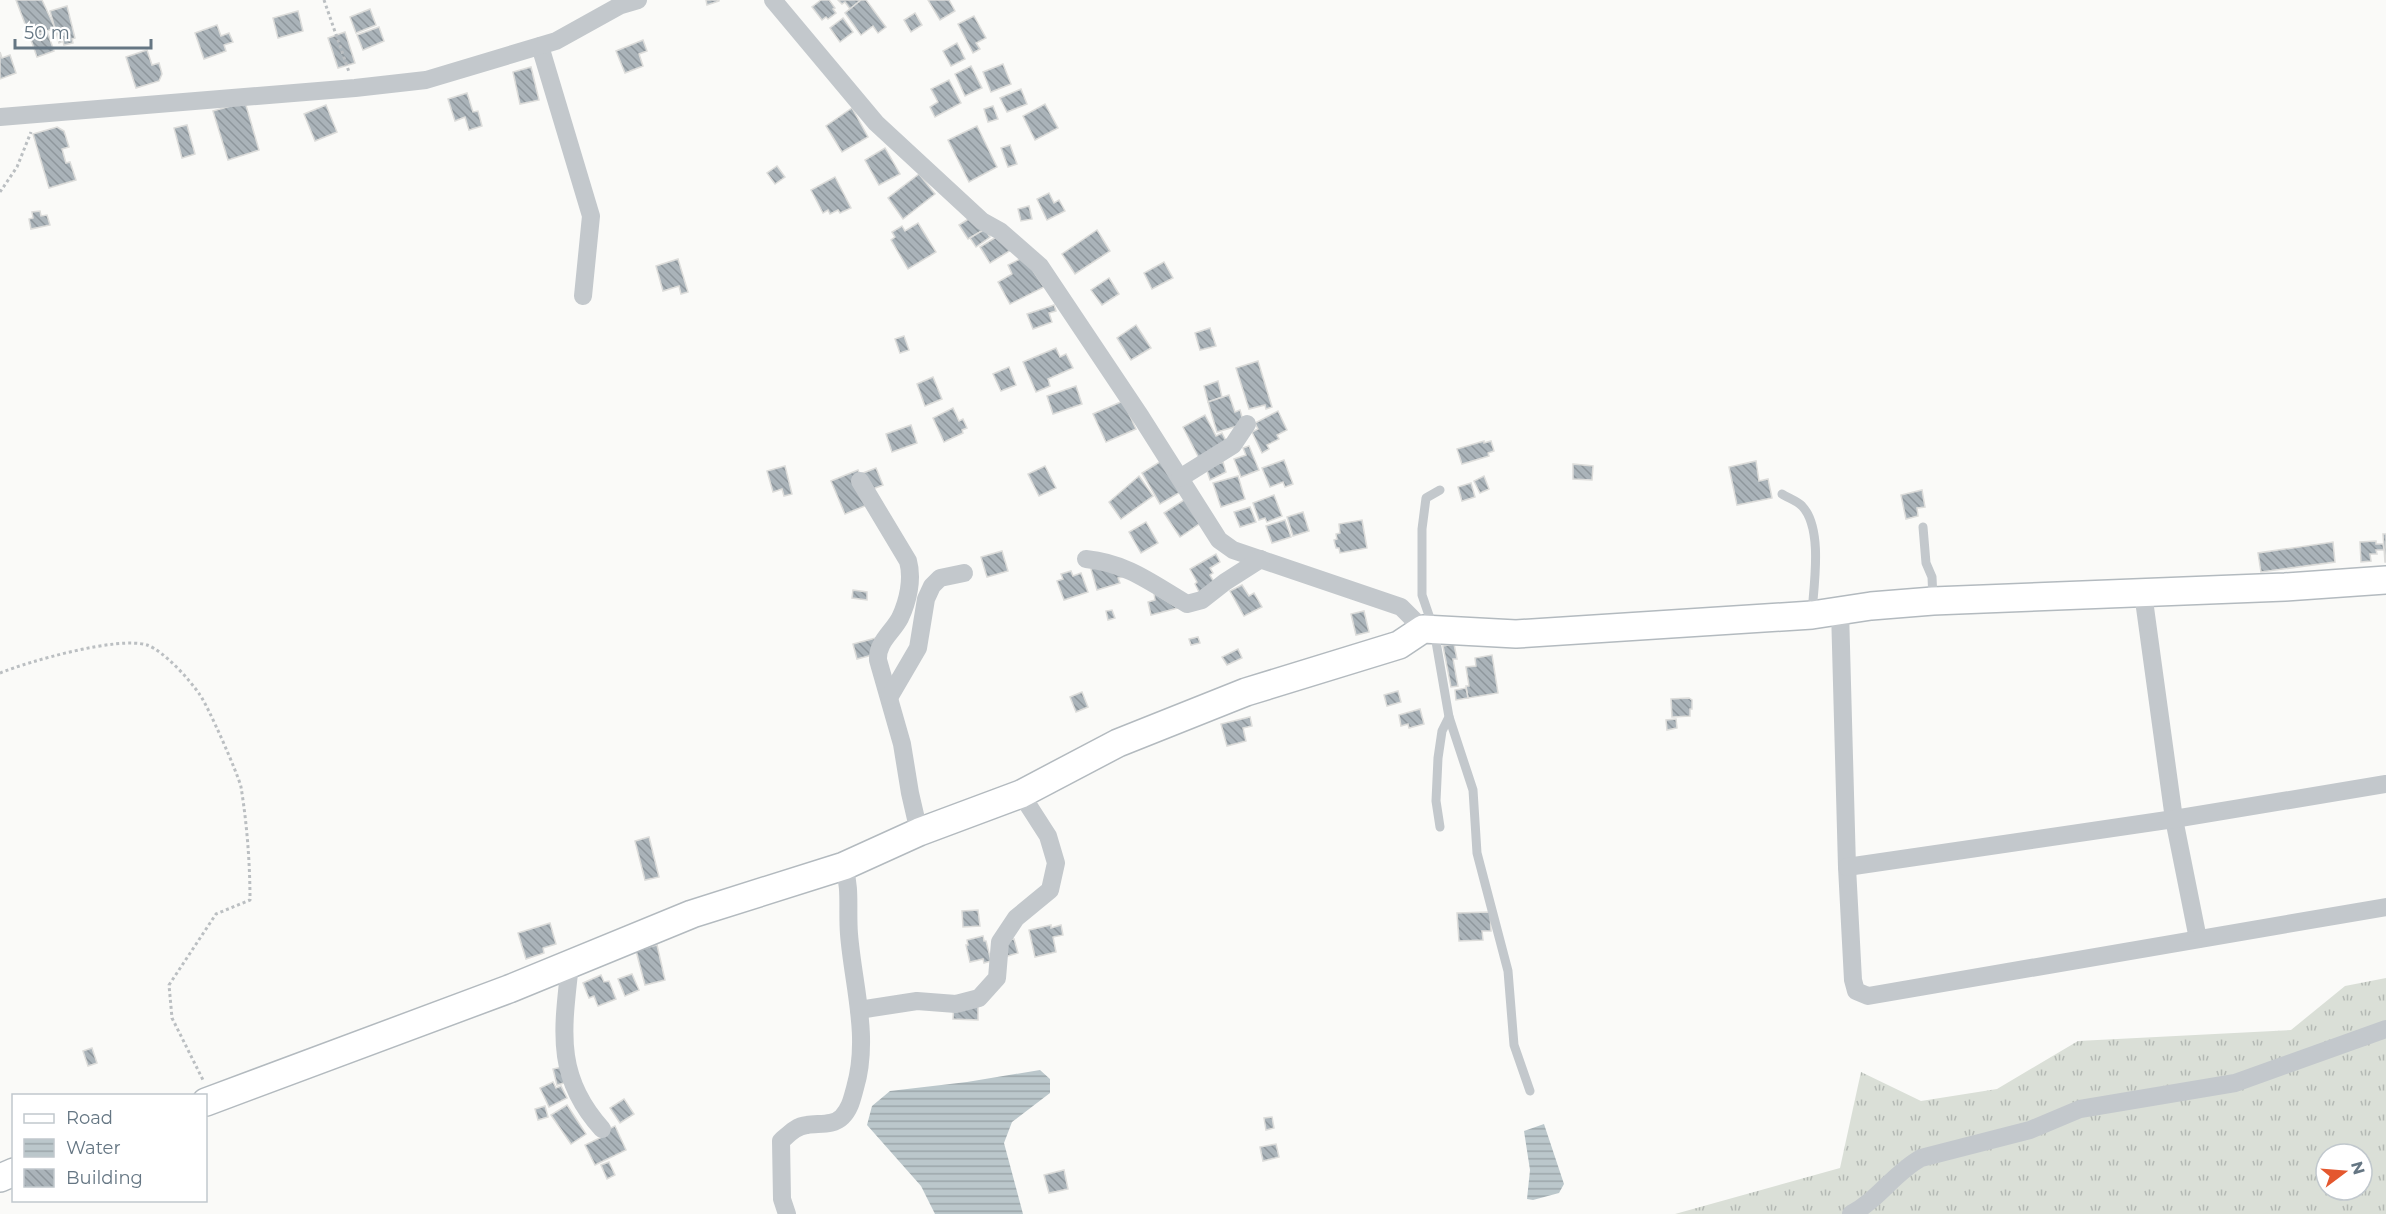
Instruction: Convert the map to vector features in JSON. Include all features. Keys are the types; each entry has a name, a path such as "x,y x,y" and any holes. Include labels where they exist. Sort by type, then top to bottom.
{"street":[{"path":"773,0 876,123 982,221 1000,231 1040,266 1219,540 1233,550 1401,607 1429,629"},
{"path":"0,117 355,88 426,80 569,36 626,2"},
{"path":"540,46 591,216 583,296"},
{"path":"1180,478 1233,445 1247,424"},
{"path":"860,482 908,561 910,570 907,597 900,618 877,650 902,744 919,832"},
{"path":"1086,559 1106,561 1129,569 1187,604 1202,600 1261,559"},
{"path":"890,696 918,648 926,599 932,586 940,578 964,573"},
{"path":"210,1101 570,964 692,914 844,866 919,832 1021,794 1118,742 1246,692 1399,645 1429,629 1516,634 1812,615 1933,601 2386,580"},
{"path":"2143,593 2174,819 2198,939"},
{"path":"1840,610 1847,867 1853,980 1857,991 1868,996 2386,907"},
{"path":"1847,867 2174,819 2386,784"},
{"path":"859,1010 917,1000 956,1004 979,998 997,978 1000,942 1016,918 1050,890 1056,863 1048,836 1021,794"},
{"path":"787,1214 782,1199 781,1141 791,1131 806,1125 827,1124 840,1119 849,1108 858,1080 862,1031 849,933 850,885 844,866"},
{"path":"570,964 563,1035 565,1055 577,1097 586,1112 602,1130"},
{"path":"1851,1214 1880,1193 1907,1166 1921,1158 2030,1130 2080,1109 2235,1083 2386,1029"}],"lane":[{"path":"1440,490 1426,498 1422,529 1422,595 1449,717 1473,790 1477,853 1508,971 1514,1045 1530,1091"},
{"path":"1782,494 1802,506 1813,526 1815,573 1812,615"},
{"path":"1923,527 1926,563 1932,577 1933,601"},
{"path":"1440,828 1436,801 1438,758 1442,731 1449,717"}],"path":[{"path":"324,0 355,88"},
{"path":"0,192 17,167 30,133 52,113"},
{"path":"0,673 58,656 129,642 149,646 176,667 201,696 240,784 250,866 250,900 216,914 170,985 172,1018 207,1094"}],"green space":[{"path":"2386,978 2386,1214 1675,1214 1840,1168 1861,1072 1921,1101 1997,1089 2078,1041 2291,1030 2345,986"}],"water":[{"path":"1040,1070 1050,1079 1050,1093 1012,1122 1004,1143 1023,1214 935,1214 921,1186 867,1125 872,1106 890,1091"},
{"path":"1544,1124 1564,1184 1559,1193 1533,1200 1527,1199 1530,1170 1524,1131"}],"building":[{"path":"16,0 42,0 55,28 30,37"},
{"path":"706,0 719,0 719,1 707,5"},
{"path":"821,0 829,0 835,8 833,9 836,13 828,19 826,17 822,20 812,7"},
{"path":"838,0 861,0 850,9 845,2 842,4"},
{"path":"861,0 866,0 886,27 878,33 873,26 861,35 845,13"},
{"path":"928,0 949,0 955,11 940,20"},
{"path":"67,6 75,38 72,39 73,43 64,45 63,41 59,43 50,11"},
{"path":"370,9 376,25 356,33 350,17"},
{"path":"298,11 303,31 278,38 273,18"},
{"path":"915,13 922,25 911,32 904,20"},
{"path":"974,16 986,38 976,43 980,49 973,53 958,24"},
{"path":"843,18 853,32 840,42 830,28"},
{"path":"217,25 221,36 229,33 233,42 224,45 226,51 204,59 195,33"},
{"path":"379,27 384,41 363,50 357,35"},
{"path":"47,31 54,51 37,57 30,37"},
{"path":"345,32 355,63 338,68 328,38"},
{"path":"643,40 647,51 639,54 643,66 625,73 616,51"},
{"path":"957,43 965,59 951,66 943,51"},
{"path":"147,50 152,65 159,63 162,74 159,81 136,88 126,57"},
{"path":"0,52 2,58 10,55 16,73 0,79"},
{"path":"1003,64 1011,84 991,92 983,72"},
{"path":"971,66 982,88 965,96 955,74"},
{"path":"531,67 539,100 520,104 513,72"},
{"path":"949,80 961,103 935,117 930,107 938,102 931,89"},
{"path":"1021,89 1027,104 1007,112 1000,98"},
{"path":"467,93 473,112 478,111 482,126 469,130 465,117 455,121 448,99"},
{"path":"245,102 259,150 228,160 213,111"},
{"path":"1045,104 1058,128 1035,140 1023,116"},
{"path":"326,105 337,132 315,141 304,114"},
{"path":"993,106 998,119 988,122 984,109"},
{"path":"852,108 868,137 842,152 826,126"},
{"path":"187,125 195,154 182,158 174,128"},
{"path":"977,126 997,167 969,182 948,140"},
{"path":"57,127 64,131 69,147 62,149 66,163 70,162 76,180 49,188 33,134"},
{"path":"1010,145 1017,164 1008,167 1001,148"},
{"path":"885,148 900,174 879,185 865,160"},
{"path":"777,166 785,177 775,184 767,173"},
{"path":"919,174 935,194 903,219 888,198"},
{"path":"835,177 851,208 840,213 838,210 830,214 828,210 823,213 811,190"},
{"path":"1049,193 1054,203 1059,200 1065,211 1047,220 1037,199"},
{"path":"1029,206 1032,219 1021,221 1018,209"},
{"path":"40,211 41,216 47,215 50,225 31,229 29,219 33,218 32,212"},
{"path":"970,218 985,229 968,239 959,225"},
{"path":"918,223 936,252 908,269 891,240 895,237 892,232 902,226 905,231"},
{"path":"985,229 990,237 976,247 970,238"},
{"path":"1097,230 1110,251 1075,274 1062,254"},
{"path":"1001,234 1011,250 990,263 980,247"},
{"path":"1024,257 1044,287 1010,304 998,282 1012,274 1008,265"},
{"path":"678,259 688,292 681,294 679,286 663,291 656,266"},
{"path":"1164,262 1173,278 1152,289 1144,273"},
{"path":"1109,278 1119,294 1102,305 1091,290"},
{"path":"1054,305 1056,311 1049,313 1052,322 1033,329 1027,314"},
{"path":"1136,325 1151,348 1131,360 1117,338"},
{"path":"1210,328 1216,346 1200,350 1195,333"},
{"path":"904,336 909,350 900,353 895,339"},
{"path":"1056,348 1060,357 1066,354 1073,368 1048,379 1050,386 1036,392 1023,362"},
{"path":"1258,361 1272,407 1266,409 1265,405 1249,409 1236,368"},
{"path":"1009,367 1016,385 1001,391 993,374"},
{"path":"933,377 942,399 925,406 917,384"},
{"path":"1218,381 1222,397 1208,402 1204,386"},
{"path":"1076,386 1082,404 1053,414 1047,396"},
{"path":"1229,395 1235,412 1240,410 1244,424 1217,432 1208,402"},
{"path":"1123,401 1136,429 1106,442 1093,414"},
{"path":"953,408 959,421 963,419 967,428 962,430 963,433 944,442 933,418"},
{"path":"1278,411 1287,430 1277,435 1279,439 1267,445 1269,449 1262,453 1252,432 1258,429 1255,423"},
{"path":"1205,415 1216,436 1222,433 1228,445 1200,460 1183,427"},
{"path":"911,425 917,443 892,452 886,434"},
{"path":"1484,441 1484,443 1491,441 1494,451 1488,453 1489,456 1462,464 1457,449"},
{"path":"1249,446 1259,470 1241,477 1234,459 1246,455 1243,448"},
{"path":"1166,458 1184,490 1160,504 1142,473"},
{"path":"1284,460 1293,484 1285,487 1283,482 1270,487 1262,468"},
{"path":"1756,461 1759,481 1768,479 1772,498 1737,505 1729,467"},
{"path":"1223,462 1226,472 1210,480 1206,468"},
{"path":"1573,464 1593,466 1592,480 1573,479"},
{"path":"785,466 792,494 784,496 782,489 773,492 767,471"},
{"path":"1045,466 1056,488 1039,496 1028,474"},
{"path":"876,468 883,485 870,490 863,473"},
{"path":"858,470 872,503 845,514 831,481"},
{"path":"1139,476 1153,496 1121,519 1109,502"},
{"path":"1238,476 1245,499 1221,507 1213,483"},
{"path":"1484,476 1489,489 1480,493 1474,481"},
{"path":"1471,483 1475,497 1462,501 1458,487"},
{"path":"1922,490 1925,507 1917,508 1918,516 1906,519 1901,495"},
{"path":"1274,495 1282,516 1267,522 1265,518 1259,520 1253,503"},
{"path":"1187,498 1202,522 1180,537 1164,513"},
{"path":"1250,507 1256,522 1240,527 1234,512"},
{"path":"1303,512 1309,531 1293,536 1287,517"},
{"path":"1285,520 1291,537 1272,543 1266,526"},
{"path":"1362,520 1367,548 1340,553 1334,540 1337,539 1336,534 1340,533 1339,524"},
{"path":"1146,522 1158,543 1141,553 1129,532"},
{"path":"2383,534 2386,534 2386,562 2385,562"},
{"path":"2376,541 2376,544 2383,544 2384,550 2376,550 2377,554 2370,554 2371,561 2361,562 2360,542"},
{"path":"2333,542 2335,562 2261,572 2258,553"},
{"path":"1002,551 1008,571 987,577 981,557"},
{"path":"1216,554 1220,562 1210,568 1213,573 1210,575 1214,582 1199,592 1190,569"},
{"path":"1121,560 1126,576 1118,578 1120,583 1097,590 1091,569"},
{"path":"1071,571 1073,576 1081,573 1088,592 1064,600 1057,581 1063,579 1061,574"},
{"path":"1242,585 1249,596 1254,593 1262,607 1244,616 1230,591"},
{"path":"853,590 867,592 867,600 852,598"},
{"path":"1154,593 1178,608 1151,615 1148,602 1155,600"},
{"path":"1112,610 1115,618 1108,620 1106,611"},
{"path":"1364,611 1369,632 1356,635 1351,614"},
{"path":"1198,637 1200,643 1191,645 1189,639"},
{"path":"876,638 880,653 857,659 853,644"},
{"path":"1454,644 1457,659 1453,659 1458,686 1451,687 1443,646"},
{"path":"1238,649 1242,658 1227,665 1222,657"},
{"path":"1492,655 1498,693 1468,698 1466,667 1476,666 1475,658"},
{"path":"1466,688 1468,698 1456,700 1455,690"},
{"path":"1398,691 1401,702 1387,706 1384,695"},
{"path":"1082,692 1088,707 1076,712 1070,697"},
{"path":"1689,698 1692,700 1690,716 1672,717 1671,699"},
{"path":"1420,709 1424,724 1409,728 1408,724 1401,726 1399,715"},
{"path":"1250,717 1252,726 1243,728 1246,741 1227,746 1221,724"},
{"path":"1676,719 1677,728 1667,730 1666,720"},
{"path":"649,837 659,877 645,880 635,841"},
{"path":"978,910 980,926 963,927 962,911"},
{"path":"1490,912 1491,931 1482,931 1483,940 1459,941 1457,913"},
{"path":"550,923 556,944 543,948 544,953 526,959 518,933"},
{"path":"1051,925 1051,928 1061,925 1063,935 1053,937 1056,952 1035,957 1029,930"},
{"path":"983,936 991,961 984,963 983,959 970,962 967,940"},
{"path":"1014,939 1018,953 1004,957 1000,942"},
{"path":"644,941 645,948 657,945 665,980 645,985 634,943"},
{"path":"632,974 639,990 625,996 618,979"},
{"path":"601,975 604,982 609,981 616,999 598,1006 594,996 589,998 583,983"},
{"path":"954,1001 978,1002 978,1020 953,1019"},
{"path":"92,1048 97,1063 88,1066 83,1051"},
{"path":"567,1066 571,1081 557,1085 553,1069"},
{"path":"553,1082 556,1088 561,1086 567,1098 549,1107 540,1088"},
{"path":"624,1099 634,1114 620,1123 610,1108"},
{"path":"567,1105 586,1134 571,1144 551,1115"},
{"path":"545,1106 548,1117 538,1120 535,1109"},
{"path":"1272,1117 1274,1128 1266,1130 1264,1118"},
{"path":"615,1126 626,1150 595,1165 585,1145 602,1137 600,1133"},
{"path":"1276,1144 1279,1157 1263,1161 1260,1147"},
{"path":"609,1162 615,1175 607,1179 601,1165"},
{"path":"1064,1170 1068,1189 1049,1193 1044,1175"}]}
